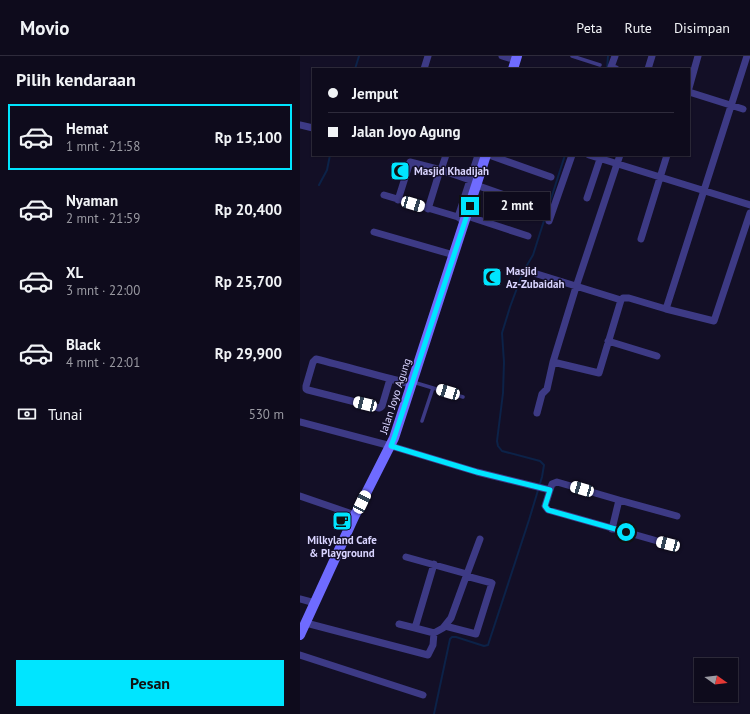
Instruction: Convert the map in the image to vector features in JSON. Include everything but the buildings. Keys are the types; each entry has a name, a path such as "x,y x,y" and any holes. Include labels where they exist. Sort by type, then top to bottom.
{"main road":[{"name":"Jalan Joyo Agung","path":"300,635 356,515 391,446 454,256 473,182 487,156"}],"street":[{"path":"424,68 428,56"},
{"path":"502,56 516,62"},
{"path":"614,68 611,67 615,56"},
{"path":"648,68 652,56"},
{"path":"690,84 698,56"},
{"path":"666,309 747,56"},
{"path":"690,92 743,109"},
{"path":"300,125 312,128"},
{"path":"428,208 446,156"},
{"path":"473,182 478,156"},
{"path":"491,156 551,177"},
{"path":"549,221 572,156"},
{"path":"593,156 750,205"},
{"path":"536,412 542,394 547,389 553,362 576,287 620,156"},
{"path":"641,239 667,156"},
{"path":"587,198 600,158"},
{"path":"398,200 409,163 414,159 542,208"},
{"path":"384,195 528,236"},
{"path":"537,274 621,300 623,298 629,298 714,321 750,213"},
{"path":"374,232 454,256"},
{"path":"553,362 599,373 621,300"},
{"path":"608,341 657,356"},
{"path":"390,378 382,406 379,408 306,389 312,362 316,359 411,383"},
{"path":"300,422 391,446 477,472 550,490"},
{"path":"668,544 548,510 545,506 550,490 552,484 557,482 677,516"},
{"path":"300,496 356,515"},
{"path":"612,529 619,500"},
{"path":"399,624 434,633 445,626 451,618 480,539"},
{"path":"406,557 434,564 492,583 476,634 445,626"},
{"path":"415,628 434,564"},
{"path":"300,599 315,603"},
{"path":"306,624 428,655 433,645 434,633"},
{"path":"300,655 423,695"}],"lane":[{"path":"572,56 600,65"},
{"path":"411,383 463,397"},
{"path":"422,421 433,388"}],"waterway":[{"path":"355,68 359,56"},
{"path":"607,68 608,56"},
{"path":"319,185 327,170 330,156"},
{"path":"434,714 450,639 452,637 456,637 484,646 488,645 542,477 544,465 540,461 502,451 498,446 497,441 503,393 504,362 502,333 523,272 533,255 565,156"}],"place":[{"name":"Masjid Khadijah","path":"400,171"},
{"name":"Masjid Az-Zubaidah","path":"492,277"},
{"name":"Milkyland Cafe & Playground","path":"342,521"}],"route":[{"path":"470,206 391,446 477,472 550,490 545,506 546,509 626,532"}]}
